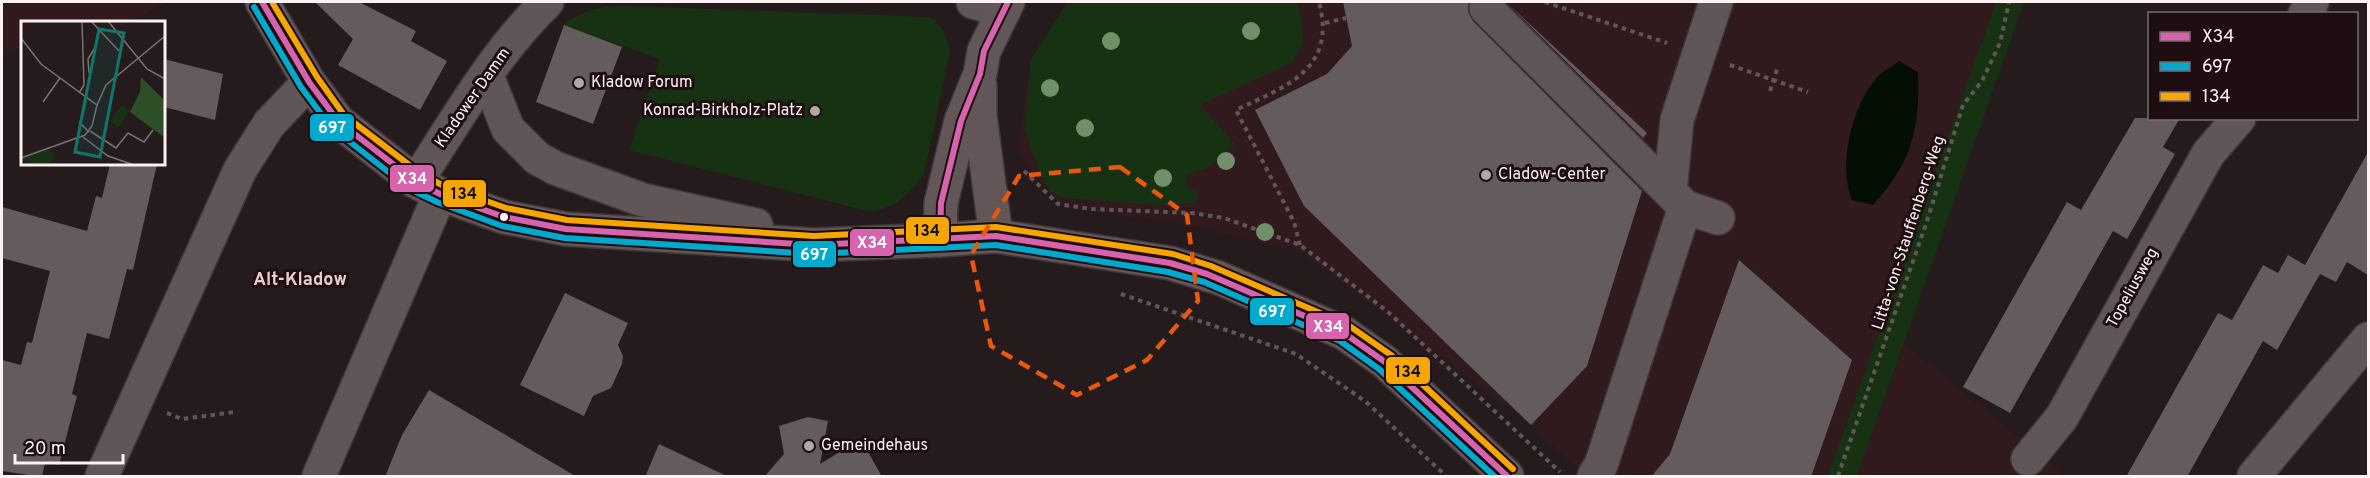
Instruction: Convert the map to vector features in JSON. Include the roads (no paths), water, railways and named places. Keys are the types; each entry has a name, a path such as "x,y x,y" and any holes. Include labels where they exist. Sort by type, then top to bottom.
{"main road":[{"path":"994,4 980,74 980,116 996,237"},
{"path":"980,74 961,121 944,193 940,240 996,237 1170,263 1219,278 1344,333 1385,362 1507,477"}],"street":[{"path":"262,2 309,82 338,121 428,188 504,217 566,229 814,245 940,240"},
{"name":"Kladower Damm","path":"319,477 428,188 487,76 530,18 547,2"},
{"path":"1594,477 1601,465 1678,200 1677,120 1716,2"},
{"path":"1486,8 1678,200 1718,218"},
{"path":"487,76 508,129 537,158 555,168 644,200 778,229 814,245"},
{"path":"102,477 240,170 269,124 309,82"},
{"name":"Topeliusweg","path":"2028,459 2062,417 2208,154 2237,120"},
{"path":"2254,477 2368,339"}],"place":[{"name":"Kladow Forum","path":"579,83"},
{"name":"Konrad-Birkholz-Platz","path":"815,111"},
{"name":"Cladow-Center","path":"1486,175"},
{"name":"Gemeindehaus","path":"809,446"}],"district":[{"name":"Alt-Kladow","path":"300,280"}]}
